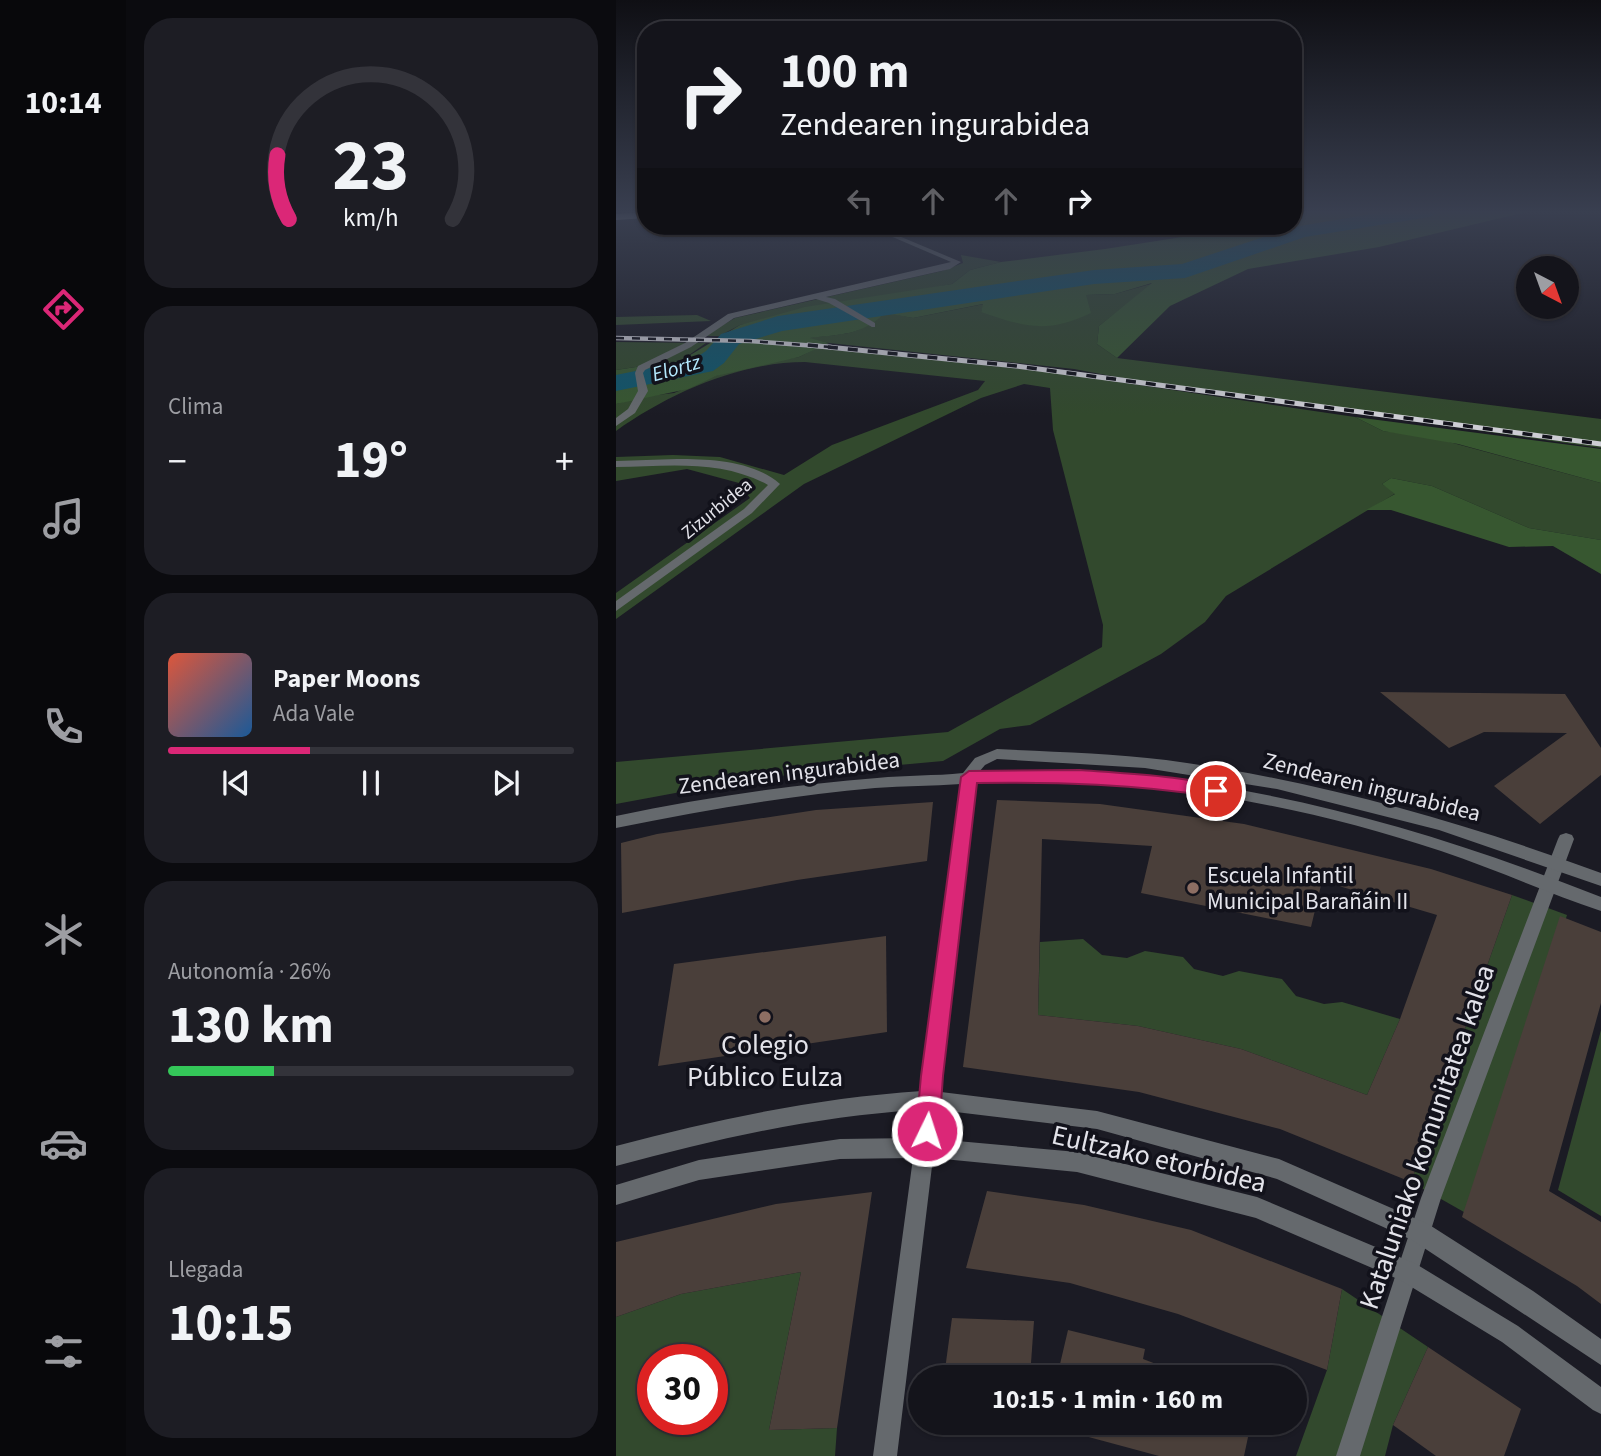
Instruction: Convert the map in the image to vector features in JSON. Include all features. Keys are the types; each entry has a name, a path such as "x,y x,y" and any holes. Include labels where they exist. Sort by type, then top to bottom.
{"street":[{"path":"616,423 632,411 643,391 639,373 641,368 688,345 731,316 893,279"},
{"path":"817,296 832,301 872,325"},
{"name":"Zizurbidea","path":"616,464 687,462 724,465 758,472 775,484 748,511 616,607"},
{"name":"Zendearen ingurabidea","path":"969,777 973,768 988,756 997,754 1166,765 1340,798 1521,849 1601,880"},
{"name":"Zendearen ingurabidea","path":"616,822 685,807 869,783 969,777 1080,776 1174,784 1259,798 1350,818 1549,883 1601,904"},
{"path":"885,1456 926,1148 929,1100 969,777"},
{"name":"Kataluniako komunitatea kalea","path":"1348,1456 1420,1232 1566,839"},
{"name":"Eultzako etorbidea","path":"616,1156 705,1132 846,1106 929,1100 1097,1119 1279,1169 1420,1232 1525,1299 1601,1353"},
{"name":"Eultzako etorbidea","path":"616,1195 699,1170 841,1149 926,1148 1077,1162 1244,1204 1408,1272 1510,1334 1601,1402"}],"green space":[{"path":"907,279 958,279 952,284 740,325 719,336 704,336 735,318"},
{"path":"958,279 1227,279 1170,306 1117,358 1097,344 1099,326 1152,283 1115,294 1086,295 1091,313 1048,326 1024,324 981,312 983,304 913,318 885,313 859,330 810,338 829,343 799,357 716,376 688,389 616,404 616,370 682,360 740,325 805,307 952,284"},
{"path":"1154,283 1099,326 1097,344 1117,358 1601,419 1601,448 1149,383 1074,369 829,343 807,338 858,330 884,312 913,318 984,304 981,312 1086,295 1115,294"},
{"path":"697,315 711,321 616,325 616,317"},
{"path":"616,342 706,343 682,360 616,370"},
{"path":"817,348 1051,372 1355,417 1383,431 1427,436 1601,483 1601,540 1529,528 1432,486 1391,478 1382,484 1396,493 1226,596 1205,622 1161,654 1030,725 1000,729 943,761 756,778 616,804 616,762 948,732 1102,647 1103,625 1053,430 1050,388 1024,384 981,398 804,484 616,619 616,593 750,498 739,483 687,469 616,481 616,457 720,457 784,475 832,445 978,390 985,381 805,362 780,363 706,382 659,404 616,431 616,404 640,397 674,393 715,376 752,365 799,357"},
{"path":"1355,417 1601,449 1601,483 1458,444 1383,431"},
{"path":"1391,478 1432,486 1529,528 1601,540 1601,574 1553,546 1509,547 1391,510 1366,510 1395,494 1382,484"},
{"path":"1512,895 1567,915 1471,1216 1411,1182"},
{"path":"1083,939 1102,955 1127,958 1145,951 1183,957 1194,969 1223,976 1239,971 1282,979 1296,996 1324,1004 1342,1002 1400,1019 1367,1095 1241,1049 1138,1026 1038,1015 1040,942"},
{"path":"1601,1030 1601,1216 1558,1190"},
{"path":"801,1272 769,1430 837,1428 835,1456 616,1456 616,1317 681,1294"},
{"path":"1342,1289 1428,1347 1393,1425 1385,1456 1296,1456 1304,1435 1307,1435 1307,1425 1327,1370"}],"building":[{"path":"1380,692 1565,694 1601,748 1601,775 1540,824 1494,786 1567,733 1484,732 1449,748"},
{"path":"997,800 1100,804 1244,824 1431,869 1512,895 1411,1182 1280,1129 1139,1092 963,1067","holes":["1042,839 1152,846 1141,893 1311,927 1322,881 1437,915 1400,1019 1367,1095 1241,1049 1138,1026 1038,1015"]},
{"path":"933,802 927,861 797,880 622,913 621,843 657,834 816,810"},
{"path":"1560,916 1601,932 1601,1003 1549,1191 1601,1222 1601,1304 1577,1286 1462,1217"},
{"path":"886,936 887,1032 658,1066 674,964"},
{"path":"987,1191 1084,1205 1191,1230 1342,1289 1327,1370 1178,1314 1070,1283 966,1268"},
{"path":"872,1192 837,1428 769,1430 801,1272 681,1294 616,1317 616,1242 776,1204"},
{"path":"952,1318 1034,1321 1031,1365 946,1365"},
{"path":"1068,1330 1145,1349 1143,1359 1159,1365 1060,1365"},
{"path":"1428,1347 1521,1409 1504,1456 1436,1456 1393,1425"},
{"path":"1081,1435 1248,1435 1244,1456 1159,1456"}],"waterway":[{"name":"Elortz","path":"616,383 703,365 715,357 730,339 778,324 1080,279"}],"railway":[{"path":"616,338 750,341 819,346"},
{"path":"808,345 819,346"},
{"path":"819,346 831,347"},
{"path":"819,346 1016,366 1601,444"}],"place":[{"name":"Escuela Infantil Municipal Barañáin II","path":"1193,888"},
{"name":"Colegio Público Eulza","path":"765,1017"}],"route":[{"path":"927,1131 969,777 1080,776 1174,784 1216,791"}]}
